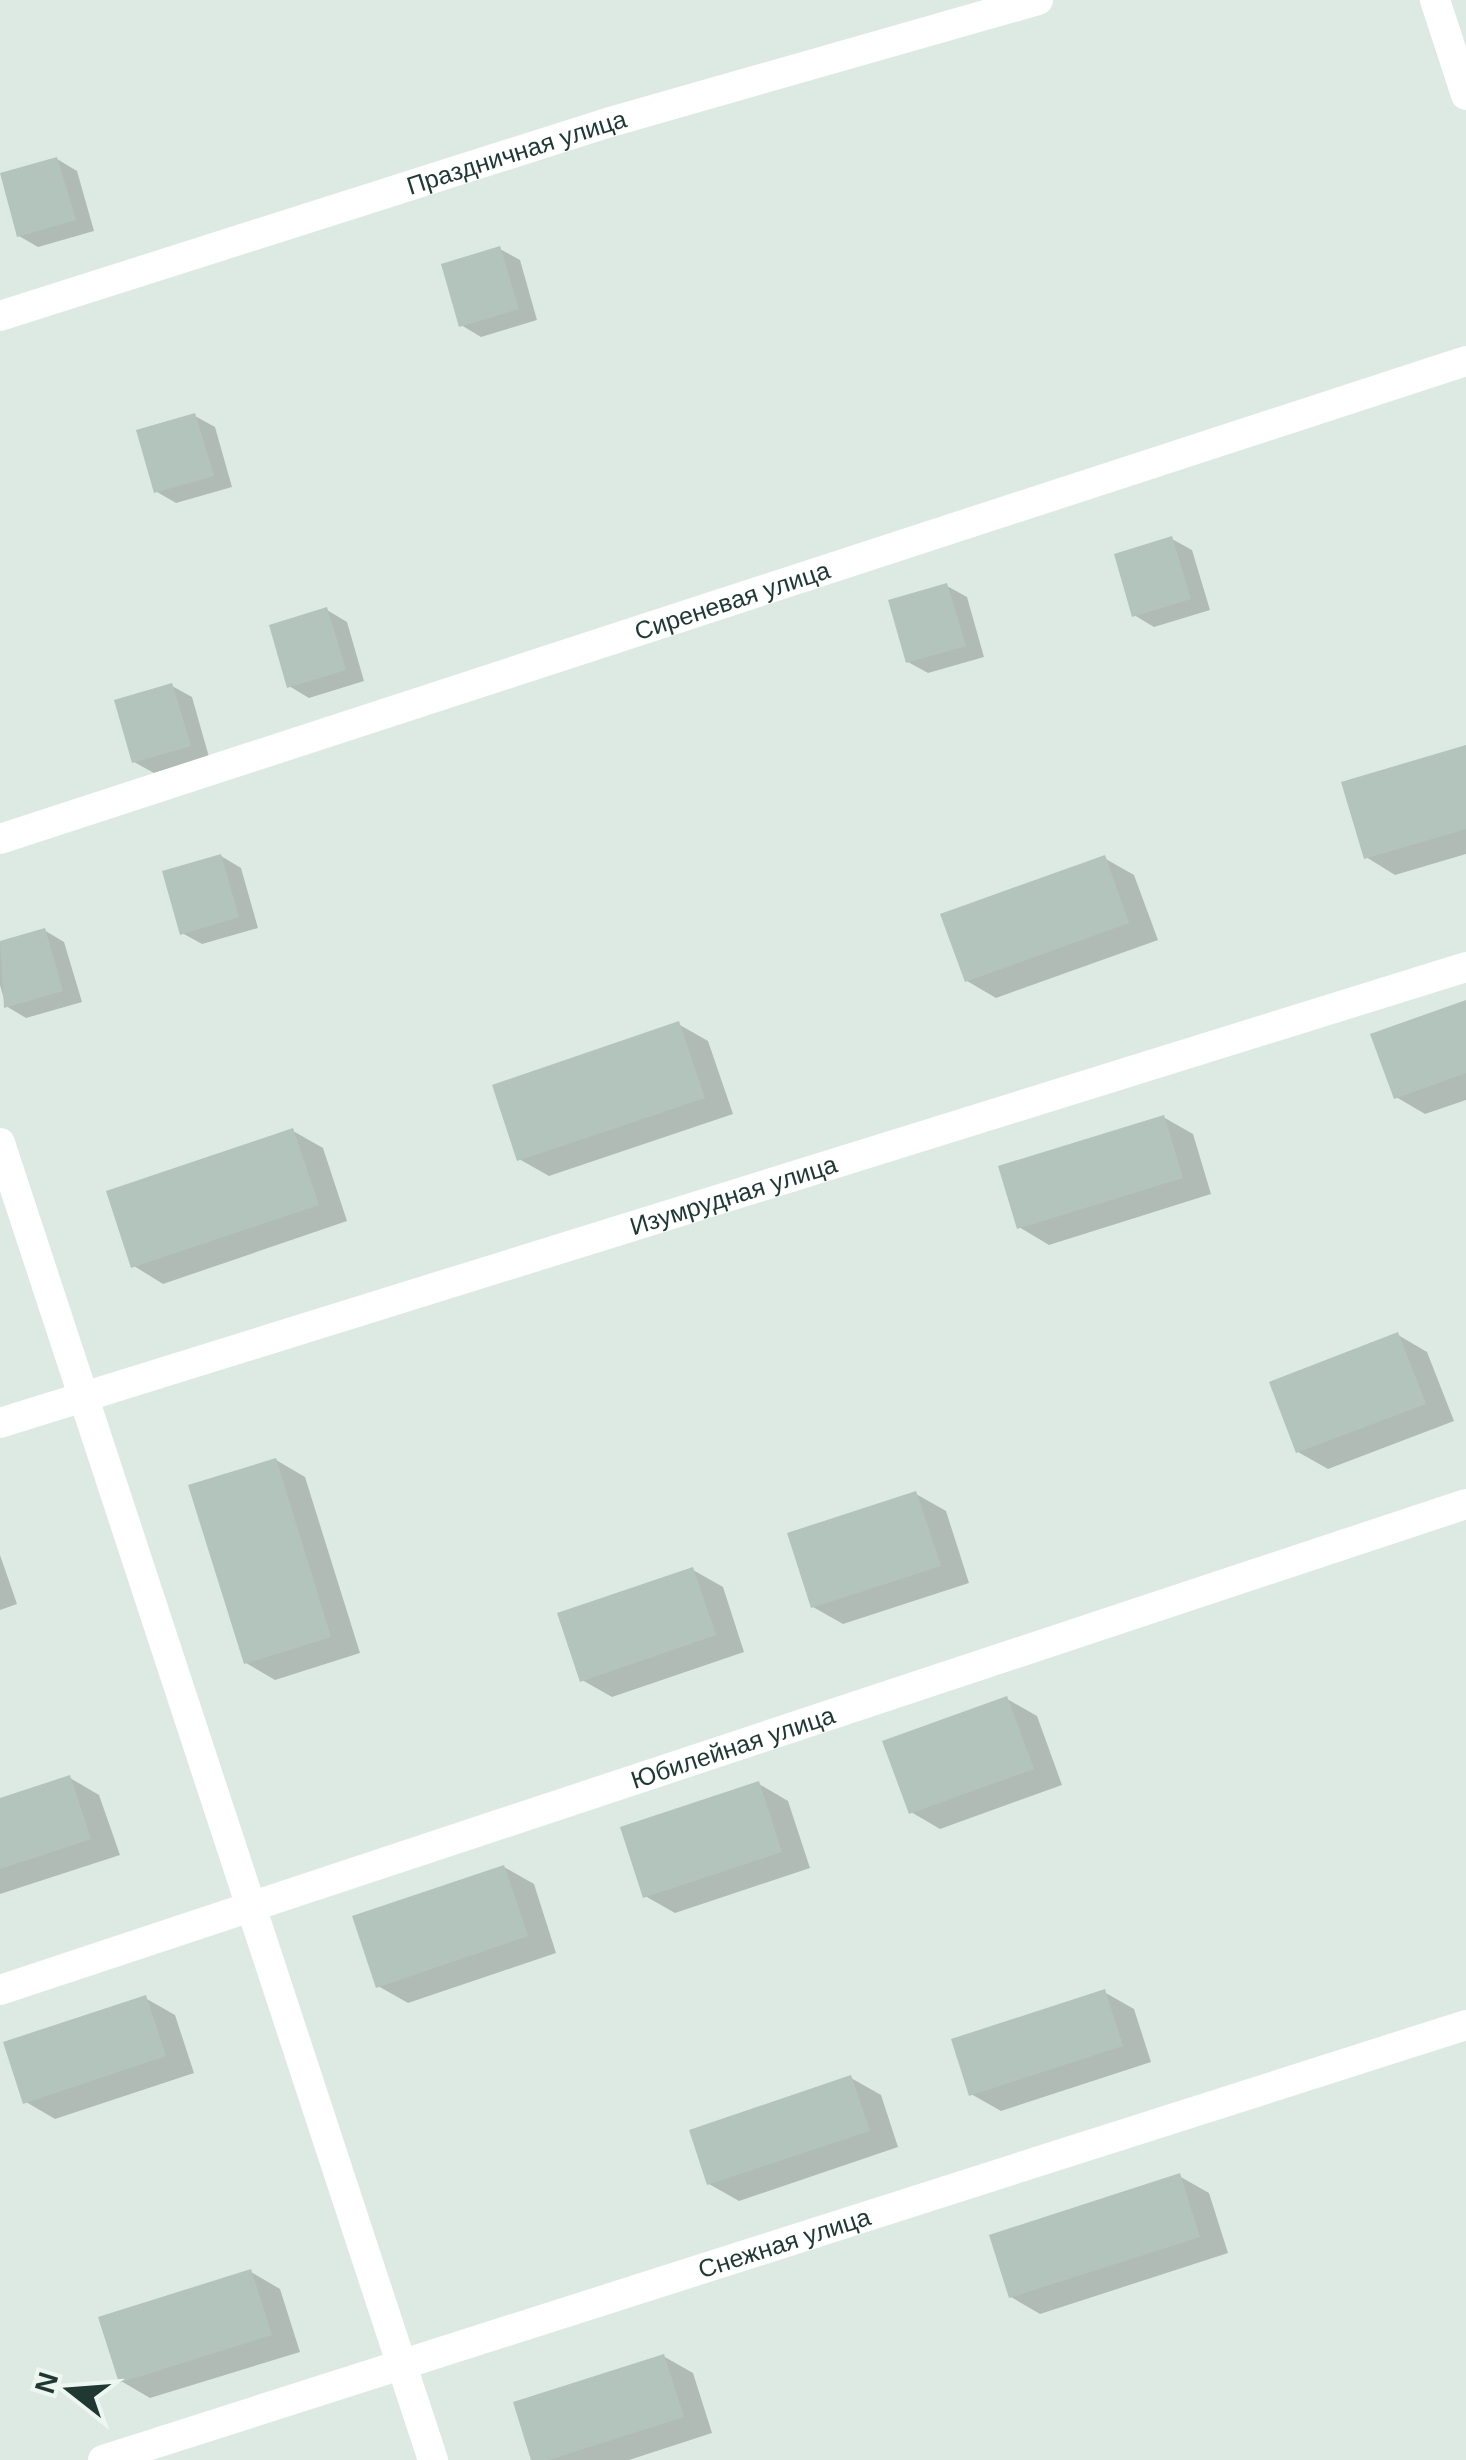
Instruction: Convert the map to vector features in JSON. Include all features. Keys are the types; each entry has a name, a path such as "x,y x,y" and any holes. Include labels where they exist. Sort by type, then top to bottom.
{"street":[{"name":"Праздничная улица","path":"0,316 607,123 1038,0"},
{"path":"1435,0 1466,95"},
{"name":"Сиреневая улица","path":"0,839 1466,361"},
{"name":"Изумрудная улица","path":"0,1423 1466,967"},
{"path":"0,1142 433,2460"},
{"name":"Юбилейная улица","path":"0,1990 1466,1504"},
{"name":"Снежная улица","path":"102,2460 1466,2026"}],"building":[{"path":"57,157 76,220 17,237 0,173"},
{"path":"500,246 519,309 459,327 441,264"},
{"path":"195,413 214,476 154,493 136,430"},
{"path":"1172,536 1191,599 1132,617 1114,554"},
{"path":"947,583 966,646 906,663 888,600"},
{"path":"327,607 346,670 287,688 269,625"},
{"path":"172,683 191,746 132,763 114,700"},
{"path":"1466,745 1466,829 1364,859 1341,782"},
{"path":"221,854 239,917 180,935 162,871"},
{"path":"1105,855 1129,923 965,982 940,914"},
{"path":"45,928 63,991 4,1008 0,941"},
{"path":"1466,1000 1466,1073 1394,1099 1370,1034"},
{"path":"679,1021 705,1098 517,1161 492,1085"},
{"path":"1164,1115 1183,1178 1017,1229 998,1166"},
{"path":"293,1128 319,1205 131,1268 106,1191"},
{"path":"1398,1332 1426,1404 1296,1453 1269,1382"},
{"path":"276,1458 331,1637 244,1664 188,1485"},
{"path":"916,1491 941,1566 811,1608 787,1533"},
{"path":"693,1567 716,1635 580,1682 557,1613"},
{"path":"1007,1696 1034,1769 909,1814 882,1741"},
{"path":"70,1775 91,1839 0,1869 0,1798"},
{"path":"759,1781 782,1852 643,1898 620,1827"},
{"path":"504,1865 528,1936 376,1988 352,1916"},
{"path":"1105,1989 1123,2046 969,2096 951,2039"},
{"path":"146,1995 166,2056 23,2104 3,2042"},
{"path":"851,2075 870,2131 707,2185 689,2130"},
{"path":"1180,2173 1200,2237 1009,2298 989,2235"},
{"path":"251,2269 272,2335 119,2383 98,2317"},
{"path":"664,2354 684,2417 549,2460 531,2460 513,2402"}]}
